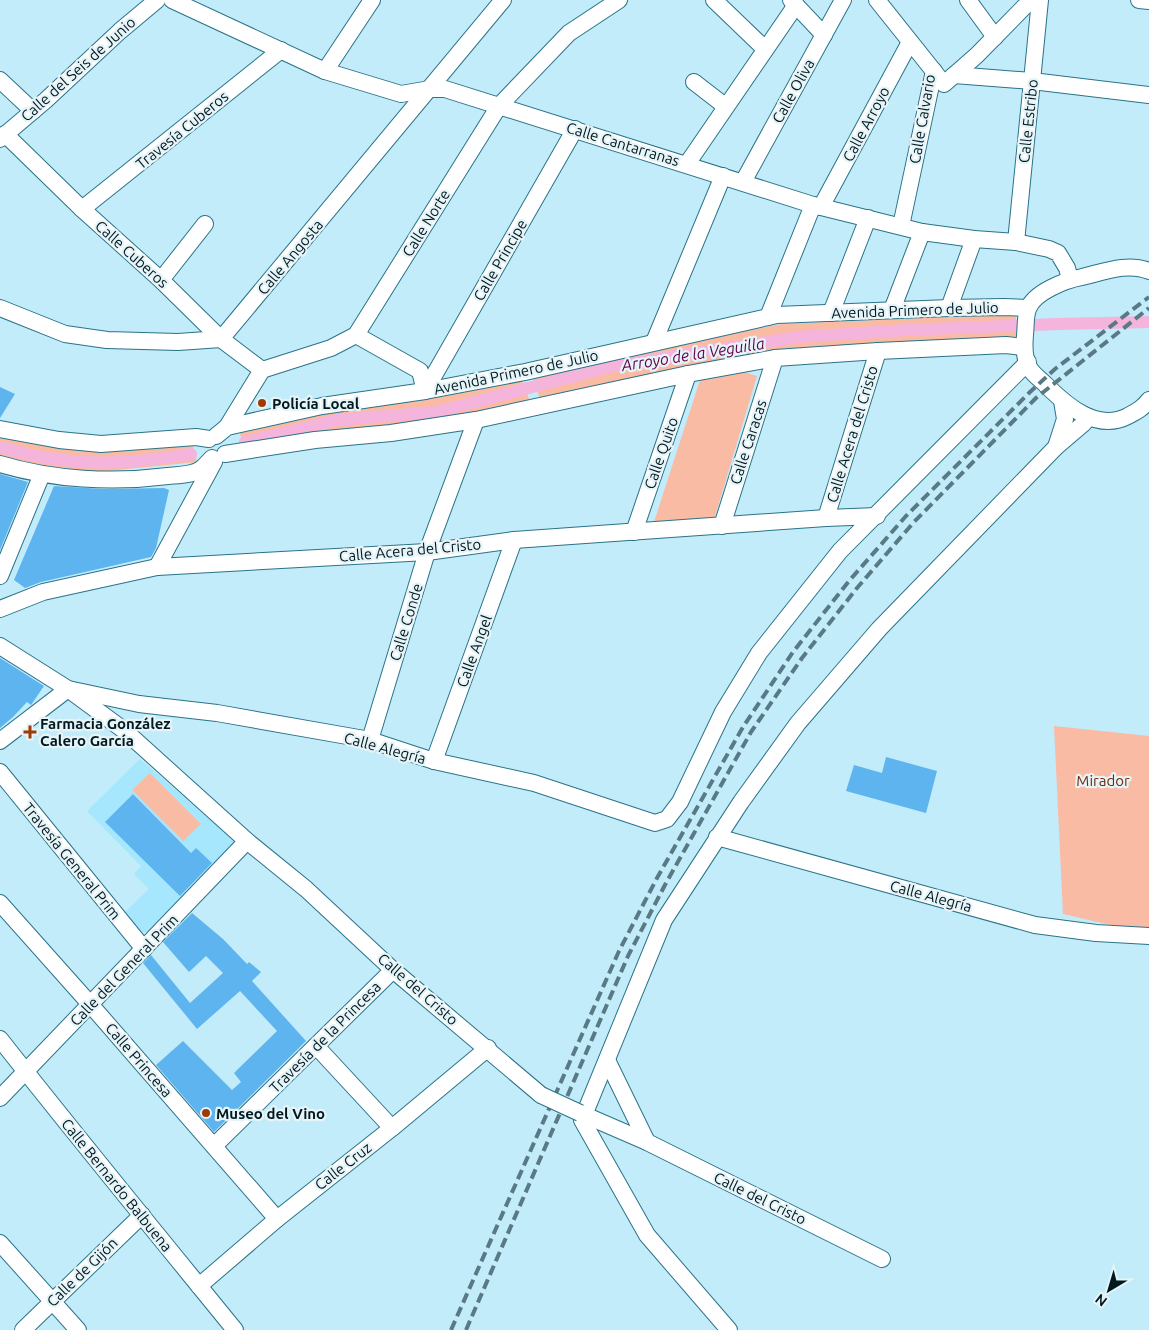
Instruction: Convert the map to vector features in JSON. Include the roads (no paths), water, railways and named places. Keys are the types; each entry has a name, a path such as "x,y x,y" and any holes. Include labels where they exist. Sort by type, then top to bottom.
{"street":[{"name":"Calle del Seis de Junio","path":"3,136 33,111 120,30 157,0"},
{"name":"Calle Cantarranas","path":"172,0 325,70 401,94 430,89 445,89 817,205 922,232 1016,242 1049,249 1058,253 1067,268 1070,279"},
{"path":"325,70 372,0"},
{"name":"Calle Angosta","path":"222,339 503,0"},
{"name":"Calle Norte","path":"356,335 499,106 569,33 620,0"},
{"path":"714,0 765,49"},
{"name":"Calle Oliva","path":"744,182 843,0"},
{"name":"Calle Calvario","path":"877,0 934,71 901,226"},
{"path":"968,0 996,37"},
{"path":"934,71 944,84 996,37 1031,0"},
{"name":"Calle Estribo","path":"1016,242 1040,0"},
{"path":"1139,0 1149,1"},
{"path":"687,164 765,49 794,2 824,34"},
{"name":"Calle Arroyo","path":"768,317 817,205 910,42"},
{"name":"Travesía Cuberos","path":"82,209 281,50"},
{"path":"954,75 1032,81 1149,95"},
{"path":"0,80 33,111"},
{"path":"694,82 725,106"},
{"name":"Calle Principe","path":"425,391 575,129"},
{"name":"Calle Cuberos","path":"3,136 161,280 222,339 262,370"},
{"path":"654,342 723,176"},
{"path":"831,313 868,218"},
{"path":"161,280 205,224"},
{"path":"892,310 922,232"},
{"path":"949,308 974,239"},
{"path":"1147,406 1120,420 1107,422 1079,413 1062,401 1030,368 1026,355 1028,308 1041,294 1070,279 1121,268 1143,268 1149,271"},
{"path":"0,308 65,334 107,340 178,342 222,339"},
{"name":"Avenida Primero de Julio","path":"0,429 58,440 100,444 196,437 218,434 322,406 425,391 525,372 777,315 949,308 1028,308"},
{"path":"218,457 207,453 207,442 218,434 262,370 331,348 356,335 420,372 425,391"},
{"path":"0,464 42,474 97,479 157,478 201,469 218,457 315,440 391,433 476,420 688,374 775,358 878,351 1006,346 1026,355"},
{"name":"Calle Acera del Cristo","path":"826,518 878,351"},
{"path":"877,516 1026,355"},
{"name":"Calle Caracas","path":"722,526 775,358"},
{"name":"Calle Quito","path":"634,532 688,374"},
{"path":"1056,447 1065,420 1062,401"},
{"path":"730,1330 647,1235 582,1120 582,1114 607,1060 664,920 717,837 798,723 879,629 1056,447 1089,417"},
{"name":"Calle Conde","path":"370,740 427,552 476,420"},
{"path":"157,567 218,457"},
{"path":"0,576 42,474"},
{"name":"Calle Acera del Cristo","path":"0,609 43,592 157,567 427,552 514,540 877,516"},
{"name":"Calle Alegría","path":"68,689 139,704 217,713 370,740 434,761 534,784 655,823 667,819 680,802 723,712 759,652 840,551 877,516"},
{"name":"Calle Angel","path":"434,761 514,540"},
{"name":"Calle del Cristo","path":"0,646 68,689 125,731 247,841 306,888 393,970 488,1048 541,1095 647,1142 882,1259"},
{"path":"0,741 68,689"},
{"path":"125,731 124,723 131,708 139,704"},
{"name":"Travesía General Prim","path":"0,772 144,949"},
{"name":"Calle Alegría","path":"717,837 1035,925 1096,934 1149,936"},
{"name":"Calle del General Prim","path":"0,1098 247,841"},
{"name":"Calle Princesa","path":"0,903 276,1219"},
{"name":"Travesía de la Princesa","path":"214,1146 393,970"},
{"name":"Calle Bernardo Balbuena","path":"0,1039 98,1164 142,1214 235,1330"},
{"path":"316,1046 392,1128"},
{"name":"Calle Cruz","path":"199,1286 276,1219 392,1128 488,1048"},
{"path":"607,1060 647,1142"},
{"name":"Calle de Gijón","path":"23,1330 142,1214"},
{"path":"0,1243 78,1330"}],"waterway":[{"name":"Arroyo de la Veguilla","path":"245,442 337,420 436,412 617,365 799,337 908,330 1149,322"},
{"name":"Arroyo de la Veguilla","path":"0,447 45,458 91,462 157,459 191,454"}],"railway":[{"path":"451,1330 619,951 657,878 743,727 793,652 849,581 906,516 1030,392 1055,369 1149,297"},
{"path":"466,1330 628,956 666,883 751,732 802,658 857,588 914,522 1036,398 1149,308"}],"place":[{"name":"Policía Local","path":"262,403"},
{"name":"Farmacia González Calero García","path":"30,732"},
{"name":"Museo del Vino","path":"206,1113"}],"park label":[{"name":"Mirador","path":"1103,780"}]}
